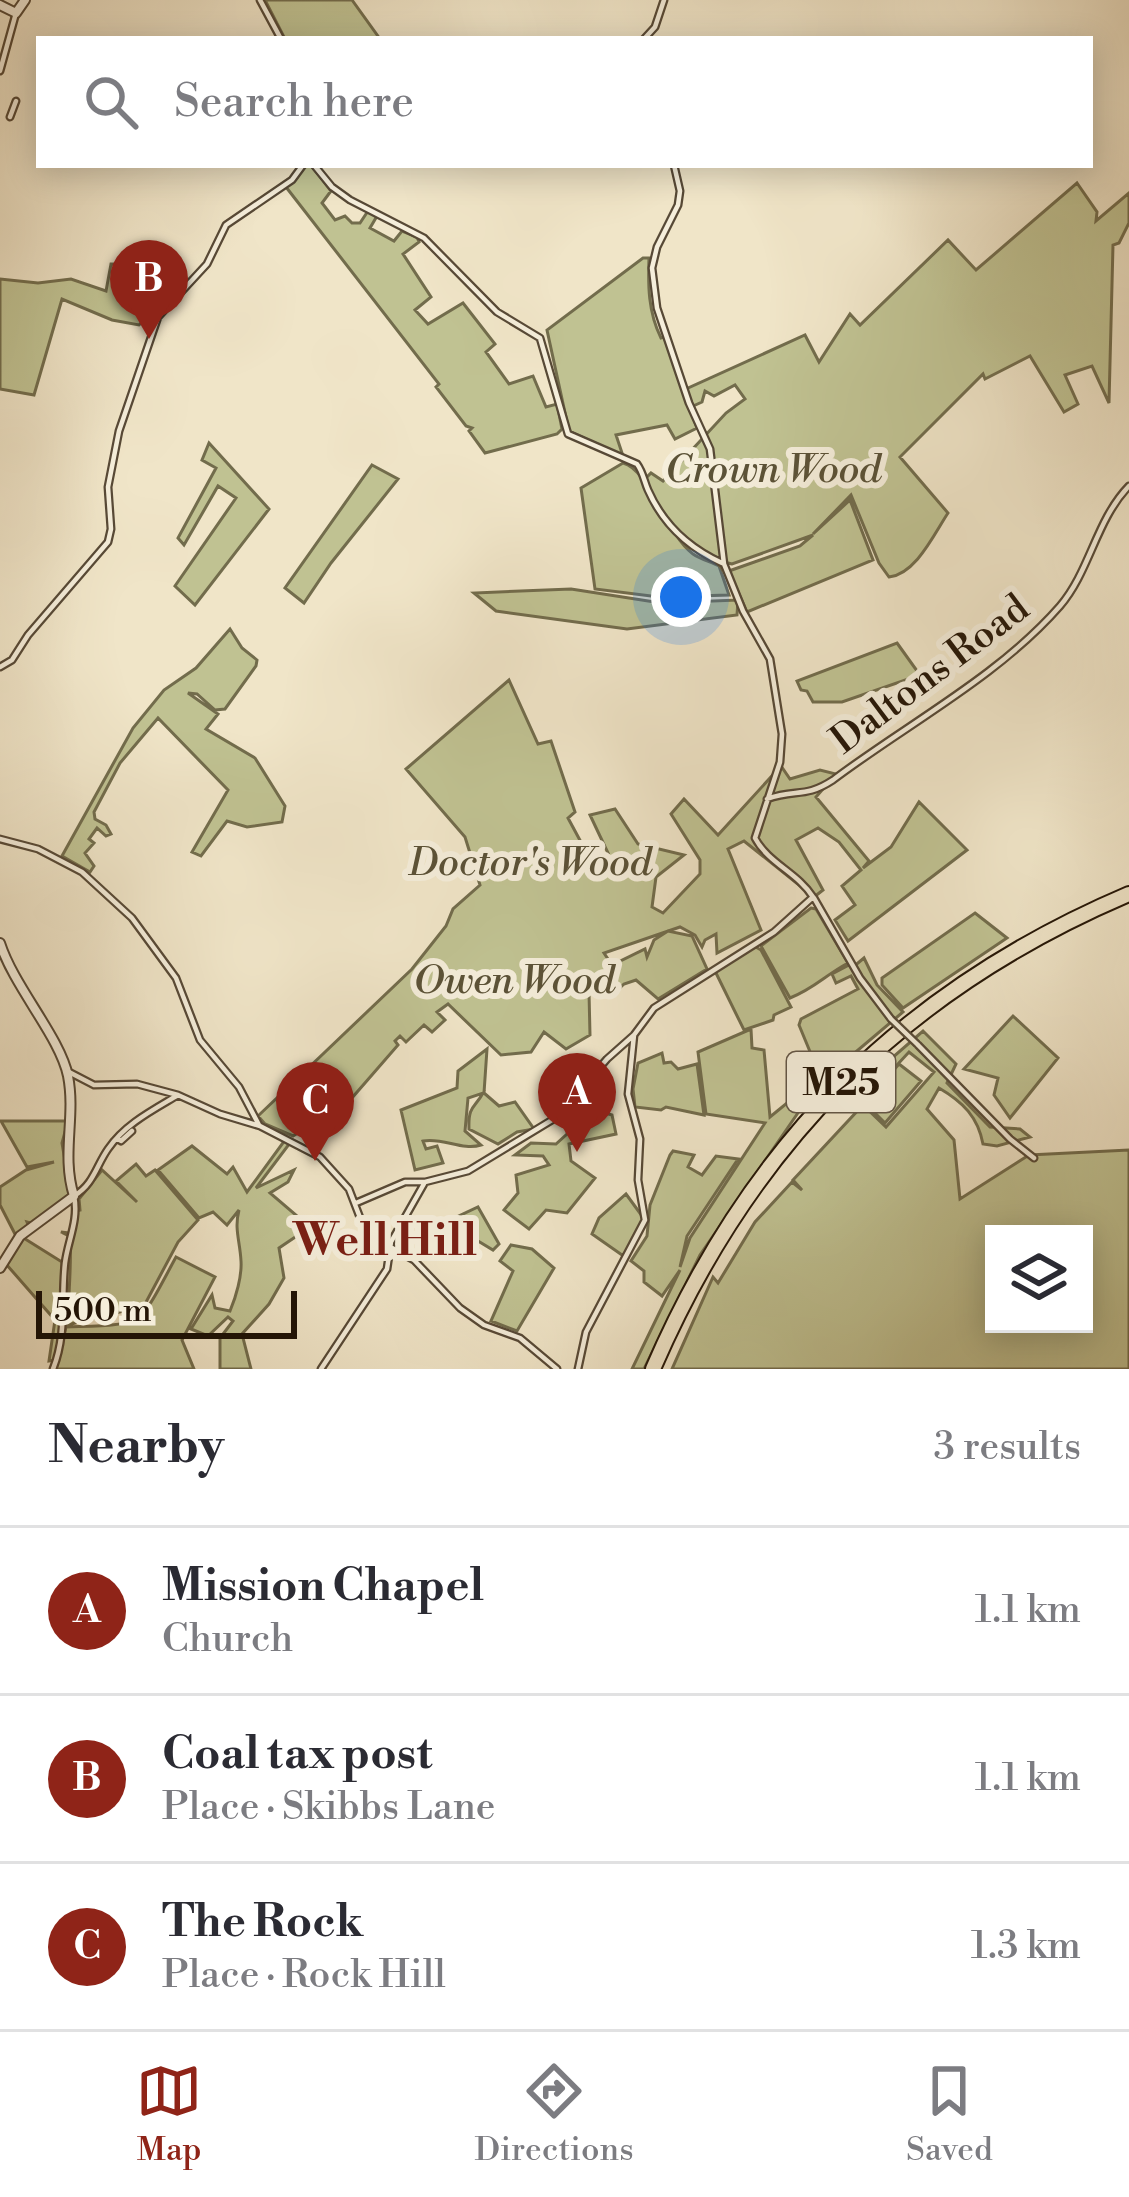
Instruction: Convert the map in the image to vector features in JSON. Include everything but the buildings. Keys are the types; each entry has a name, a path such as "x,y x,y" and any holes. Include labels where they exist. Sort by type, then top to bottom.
{"highway":[{"name":"M25","path":"657,1369 697,1275 733,1215 787,1142 849,1074 906,1023 972,976 1030,940 1129,898"}],"street":[{"path":"0,71 16,13 25,0"},
{"path":"260,0 279,36"},
{"path":"647,36 664,0"},
{"path":"0,5 16,13"},
{"path":"0,107 11,114 16,101"},
{"path":"0,667 12,660 28,634 108,542 108,487 119,431 158,317 207,264 224,228 292,180 301,168"},
{"path":"316,168 350,200 424,238 497,312 540,338 568,434 638,464 650,494 691,549 724,564"},
{"path":"675,168 678,205 654,254 653,288 689,403 710,449 724,564 774,674 782,752 755,838 762,851 794,875 813,897 860,979 891,1018 1034,1158"},
{"name":"Daltons Road","path":"767,799 789,791 814,792 1024,639 1069,593 1114,503 1129,487"},
{"path":"0,839 41,850 82,872 132,918 176,978 200,1040 239,1087 260,1126"},
{"path":"356,1203 394,1185 468,1171 557,1117 662,1001 774,932 813,897"},
{"path":"0,943 13,977 67,1071 71,1119 66,1144 76,1212 65,1261 60,1349 53,1369"},
{"path":"578,1369 586,1332 645,1220 638,1180 640,1139 628,1094 634,1035"},
{"path":"67,1071 94,1085 137,1084 178,1095 260,1126 324,1160 356,1203 364,1228 414,1260 456,1305 484,1325 520,1338 557,1369"},
{"path":"0,1268 20,1236 89,1184 129,1126 178,1095"},
{"path":"117,1138 122,1141 132,1131"},
{"path":"321,1369 387,1269 390,1247 425,1182"}],"green space":[{"path":"265,0 352,0 378,36 283,36"},
{"path":"303,168 313,168 331,191 322,203 335,220 345,216 360,223 368,211 377,216 370,228 394,241 402,231 417,237 419,242 403,254 431,297 415,310 428,324 463,303 495,344 486,352 509,384 533,376 546,407 557,404 562,429 485,453 469,431 472,428 286,187"},
{"name":"Crown Wood","path":"1077,183 1097,212 1096,221 1129,193 1129,223 1119,243 1113,245 1109,403 1092,366 1065,375 1078,404 1064,412 1030,356 985,379 983,374 900,457 948,513 916,561 889,577 851,495 813,534 850,500 873,560 747,612 729,571 800,546 813,535 732,564 703,552 678,533 646,478 651,473 663,481 745,399 735,385 714,396 705,391 702,402 693,406 686,389 805,335 819,362 850,314 860,325 948,240 976,270"},
{"path":"649,258 654,318 697,428 675,439 667,425 616,435 623,456 569,431 547,330"},
{"path":"111,264 166,266 141,302 156,309 139,325 112,320 62,299 34,395 0,389 0,279 38,283 71,279 106,291"},
{"path":"209,443 269,509 195,605 175,586 236,498 218,486 184,545 178,538 216,468 202,460"},
{"path":"623,463 641,477 683,544 719,566 729,595 659,597 595,589 581,488"},
{"path":"372,465 398,479 304,603 285,588"},
{"path":"571,589 661,603 738,600 737,615 627,629 496,611 474,593"},
{"path":"230,629 257,660 256,666 225,709 215,710 197,694 188,693 218,714 206,729 255,758 285,806 282,822 247,827 227,821 201,856 192,852 228,790 158,718 120,763 94,812 111,834 106,836 97,828 89,839 94,843 85,853 94,866 90,872 62,856 133,728 164,690 196,668"},
{"path":"897,643 920,675 842,702 813,702 797,681"},
{"path":"509,680 538,744 551,741 575,812 568,818 589,857 608,853 590,815 615,809 638,844 684,855 656,877 652,907 663,913 700,874 700,860 671,814 684,799 718,835 781,766 790,779 820,770 836,774 816,797 869,861 863,868 891,847 919,802 967,850 848,941 835,920 855,905 842,886 861,870 839,842 818,828 796,840 823,890 814,897 744,841 728,849 761,930 717,953 716,934 702,947 695,935 680,927 668,931 692,936 707,969 658,999 636,980 610,997 589,992 590,1035 566,1049 544,1032 531,1052 501,1055 448,1004 437,1012 445,1020 432,1032 424,1025 406,1042 400,1036 395,1041 398,1045 351,1099 293,1136 265,1124 258,1116 412,969 446,926 453,909 480,885 465,837 406,769","holes":["668,931 654,940 647,957 645,949 612,965 604,953"]},
{"path":"811,908 848,963 790,998 761,946"},
{"path":"975,913 1007,938 903,1008 882,985 882,978"},
{"path":"754,946 761,950 791,1007 773,1020 744,1030 715,971"},
{"path":"864,958 877,985 903,1012 838,1067 833,1057 818,1071 799,1025 801,1019 858,989 851,976 836,983 832,974"},
{"path":"1013,1016 1058,1058 1010,1118 994,1095 998,1078 964,1069"},
{"path":"751,1029 752,1048 764,1050 770,1117 798,1094 812,1095 812,1101 802,1107 700,1255 644,1369 632,1369 680,1270 662,1296 644,1282 644,1271 631,1261 647,1236 650,1205 670,1155 673,1151 694,1155 688,1167 702,1175 716,1156 738,1159 687,1236 680,1267 690,1238 765,1123 706,1114 698,1052"},
{"path":"923,1031 956,1064 947,1083 990,1127 1020,1129 1030,1137 997,1146 983,1144 968,1111 939,1088 927,1109 954,1140 960,1199 1029,1155 1129,1150 1129,1369 672,1369 713,1277 718,1283 755,1222 792,1182 802,1190 793,1180 863,1105 886,1127 934,1072 909,1052 861,1104 862,1084"},
{"path":"487,1049 484,1093 499,1106 515,1102 534,1129 517,1132 498,1144 469,1129 471,1111 483,1093 468,1098 465,1131 481,1145 423,1141 426,1149 437,1146 443,1163 415,1170 401,1110 457,1088 458,1071"},
{"path":"662,1053 664,1063 671,1062 678,1069 697,1064 704,1115 635,1107 638,1063"},
{"path":"899,1064 921,1081 885,1123 865,1103"},
{"path":"571,1103 612,1115 616,1134 569,1144 571,1161 595,1178 567,1213 546,1210 529,1229 504,1210 518,1193 516,1175 549,1165 543,1156 515,1155 531,1143 556,1144 567,1134"},
{"path":"1,1121 68,1121 62,1143 71,1196 34,1224 27,1222 29,1227 16,1236 0,1205 0,1187 26,1170 54,1162 27,1167"},
{"path":"285,1140 290,1143 256,1188 294,1170 288,1182 270,1193 310,1227 279,1248 284,1278 269,1304 242,1334 251,1369 220,1369 220,1338 233,1321 228,1317 208,1336 191,1329 212,1295 215,1308 230,1311 241,1273 239,1210 227,1225 213,1212 199,1218 158,1170 192,1146 227,1174 233,1167 247,1192"},
{"path":"136,1164 146,1176 155,1170 198,1220 178,1242 144,1306 67,1325 70,1242 61,1232 69,1233 80,1210 79,1199 102,1170 137,1202 116,1181"},
{"path":"626,1194 645,1220 631,1250 622,1255 592,1234 599,1218"},
{"path":"478,1207 499,1244 493,1250 478,1241 450,1256 431,1235"},
{"path":"22,1237 62,1262 63,1306 56,1360 49,1361 55,1320 6,1264"},
{"path":"511,1245 532,1249 554,1268 517,1331 491,1321 513,1271 500,1261"},
{"path":"176,1257 215,1277 182,1340 194,1369 56,1369 66,1327 112,1325 137,1318"}],"place":[{"name":"Coal tax post","path":"149,339"},
{"name":"Mission Chapel","path":"577,1152"},
{"name":"The Rock","path":"315,1161"}],"district":[{"name":"Well Hill","path":"385,1239"}],"park label":[{"name":"Doctor's Wood","path":"530,861"},
{"name":"Owen Wood","path":"514,979"}]}
